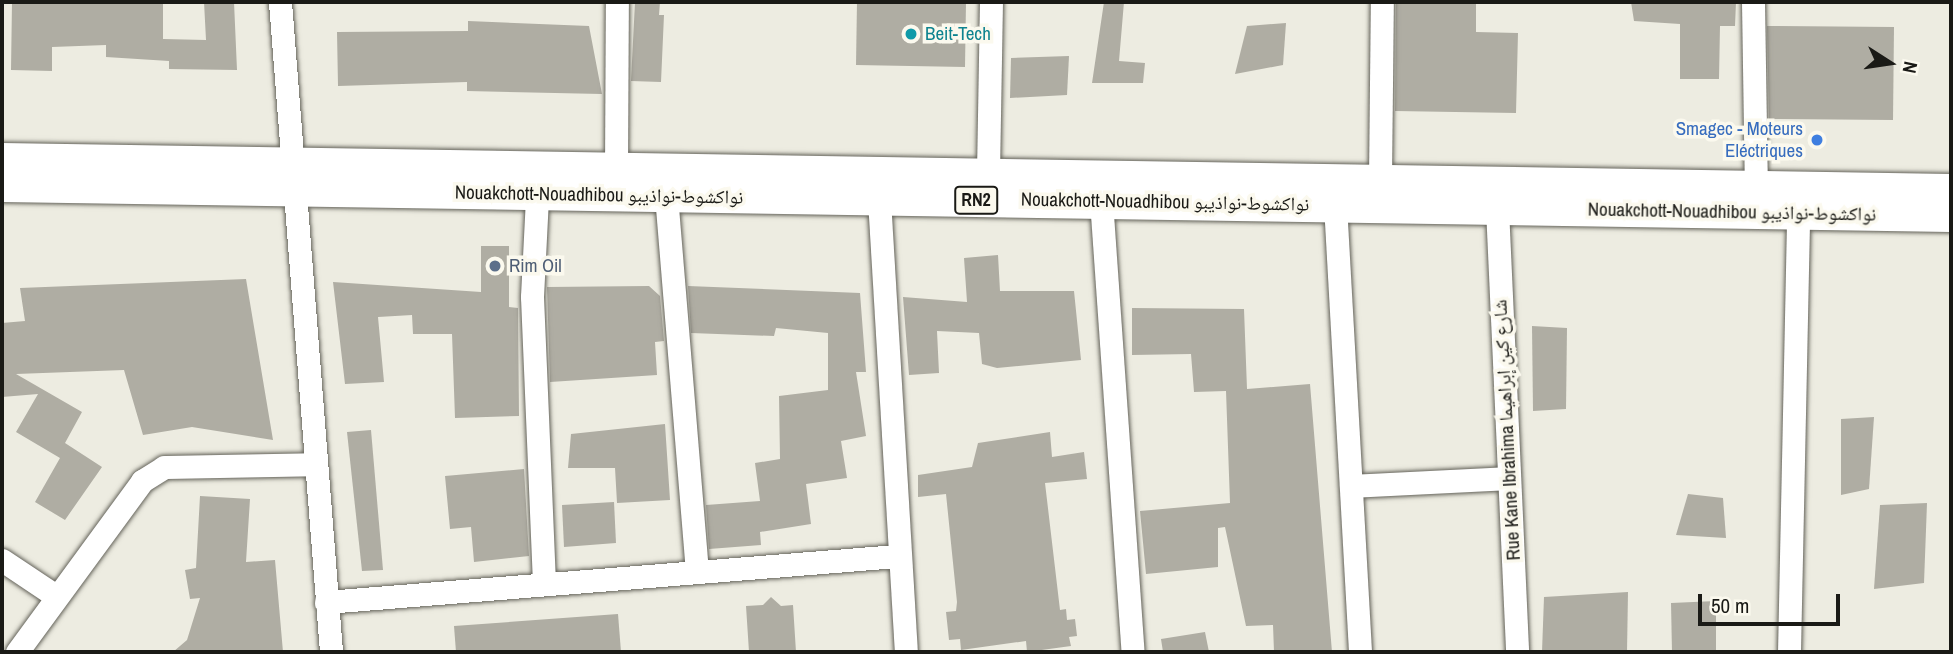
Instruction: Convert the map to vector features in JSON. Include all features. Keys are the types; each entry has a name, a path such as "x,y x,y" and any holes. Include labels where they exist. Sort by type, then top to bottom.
{"highway":[{"name":"Nouakchott-Nouadhibou نواكشوط-نواذيبو","path":"2,159 294,178"},
{"name":"Nouakchott-Nouadhibou نواكشوط-نواذيبو","path":"538,180 616,169 1951,190"},
{"name":"Nouakchott-Nouadhibou نواكشوط-نواذيبو","path":"2,186 294,178 538,180 666,195 1101,200 1951,216"}],"street":[{"path":"280,2 331,652"},
{"path":"616,169 617,2"},
{"path":"988,173 992,2"},
{"path":"1380,179 1382,2"},
{"path":"1753,2 1756,185"},
{"path":"538,180 532,297 544,584"},
{"path":"666,195 697,572"},
{"path":"879,199 896,556 906,652"},
{"path":"1101,200 1133,652"},
{"path":"1335,204 1360,652"},
{"name":"Rue Kane Ibrahima شارع كين إبراهيما","path":"1497,208 1517,652"},
{"path":"1789,652 1798,213"},
{"path":"17,652 142,481 164,467 315,464"},
{"path":"1351,486 1509,478"},
{"path":"327,602 896,556"},
{"path":"2,560 56,596"}],"building":[{"path":"12,2 163,2 163,39 206,40 204,2 234,2 237,70 169,69 169,61 106,57 106,45 52,47 52,71 11,70"},
{"path":"635,2 660,2 659,15 664,15 661,82 631,81"},
{"name":"Beit-Tech","path":"857,2 966,2 965,67 856,65"},
{"path":"1104,2 1124,2 1119,61 1145,63 1143,83 1092,83"},
{"path":"1396,2 1476,2 1476,32 1518,33 1516,113 1395,111"},
{"path":"1631,2 1736,2 1735,26 1720,26 1719,79 1680,79 1680,24 1634,21"},
{"path":"468,21 589,26 602,94 467,91 467,82 338,86 337,32 468,31"},
{"path":"1286,23 1283,65 1235,74 1247,26"},
{"path":"1767,26 1894,27 1893,120 1769,119"},
{"path":"1069,56 1067,95 1010,98 1011,58"},
{"path":"481,246 509,246 509,307 518,308 519,416 455,418 452,334 413,334 412,315 378,317 384,382 345,384 333,282 481,292"},
{"path":"998,255 1000,291 1074,291 1081,360 997,368 982,364 979,333 937,331 939,373 909,375 903,297 967,302 964,258"},
{"path":"246,279 273,440 192,427 143,435 124,370 16,374 82,412 65,443 102,467 65,520 35,502 60,458 16,432 38,394 2,397 2,323 25,321 20,288"},
{"path":"649,286 660,296 664,341 655,342 657,375 550,382 547,287"},
{"path":"688,286 860,293 866,372 856,372 866,436 841,441 847,478 806,484 811,524 760,532 761,545 709,549 706,505 760,501 755,463 780,459 779,396 828,390 828,333 776,328 774,336 691,333"},
{"path":"1132,308 1244,309 1247,389 1310,384 1332,652 1274,652 1273,625 1246,626 1225,527 1218,528 1218,567 1146,574 1140,511 1230,503 1226,391 1194,392 1191,354 1132,355"},
{"path":"1532,326 1567,328 1566,409 1533,411"},
{"path":"1874,417 1869,489 1841,495 1841,419"},
{"path":"665,424 670,500 617,503 615,468 568,468 571,434"},
{"path":"371,430 383,570 362,571 347,432"},
{"path":"1050,432 1052,457 1084,452 1087,479 1045,483 1060,610 1066,609 1067,620 1075,619 1077,636 1069,637 1071,646 1027,652 1026,641 961,650 960,639 949,640 946,612 956,611 957,602 946,494 918,497 918,475 972,467 978,443"},
{"path":"524,469 529,556 474,562 471,527 450,529 445,476"},
{"path":"1688,494 1723,498 1726,538 1676,535"},
{"path":"200,496 250,499 246,562 275,560 283,652 173,652 187,640 200,598 190,599 185,570 196,568"},
{"path":"614,502 616,543 564,547 562,505"},
{"path":"1927,503 1924,583 1874,589 1880,505"},
{"path":"1628,592 1627,652 1542,652 1544,597"},
{"path":"771,597 781,606 793,605 796,652 749,652 746,606 763,605"},
{"path":"1716,601 1716,652 1672,652 1671,603"},
{"path":"618,614 621,652 456,652 454,626"},
{"path":"1205,632 1209,652 1163,652 1161,639"}],"place":[{"name":"Beit-Tech","path":"911,34"},
{"name":"Smagec - Moteurs Eléctriques","path":"1817,140"},
{"name":"Rim Oil","path":"495,266"}]}
